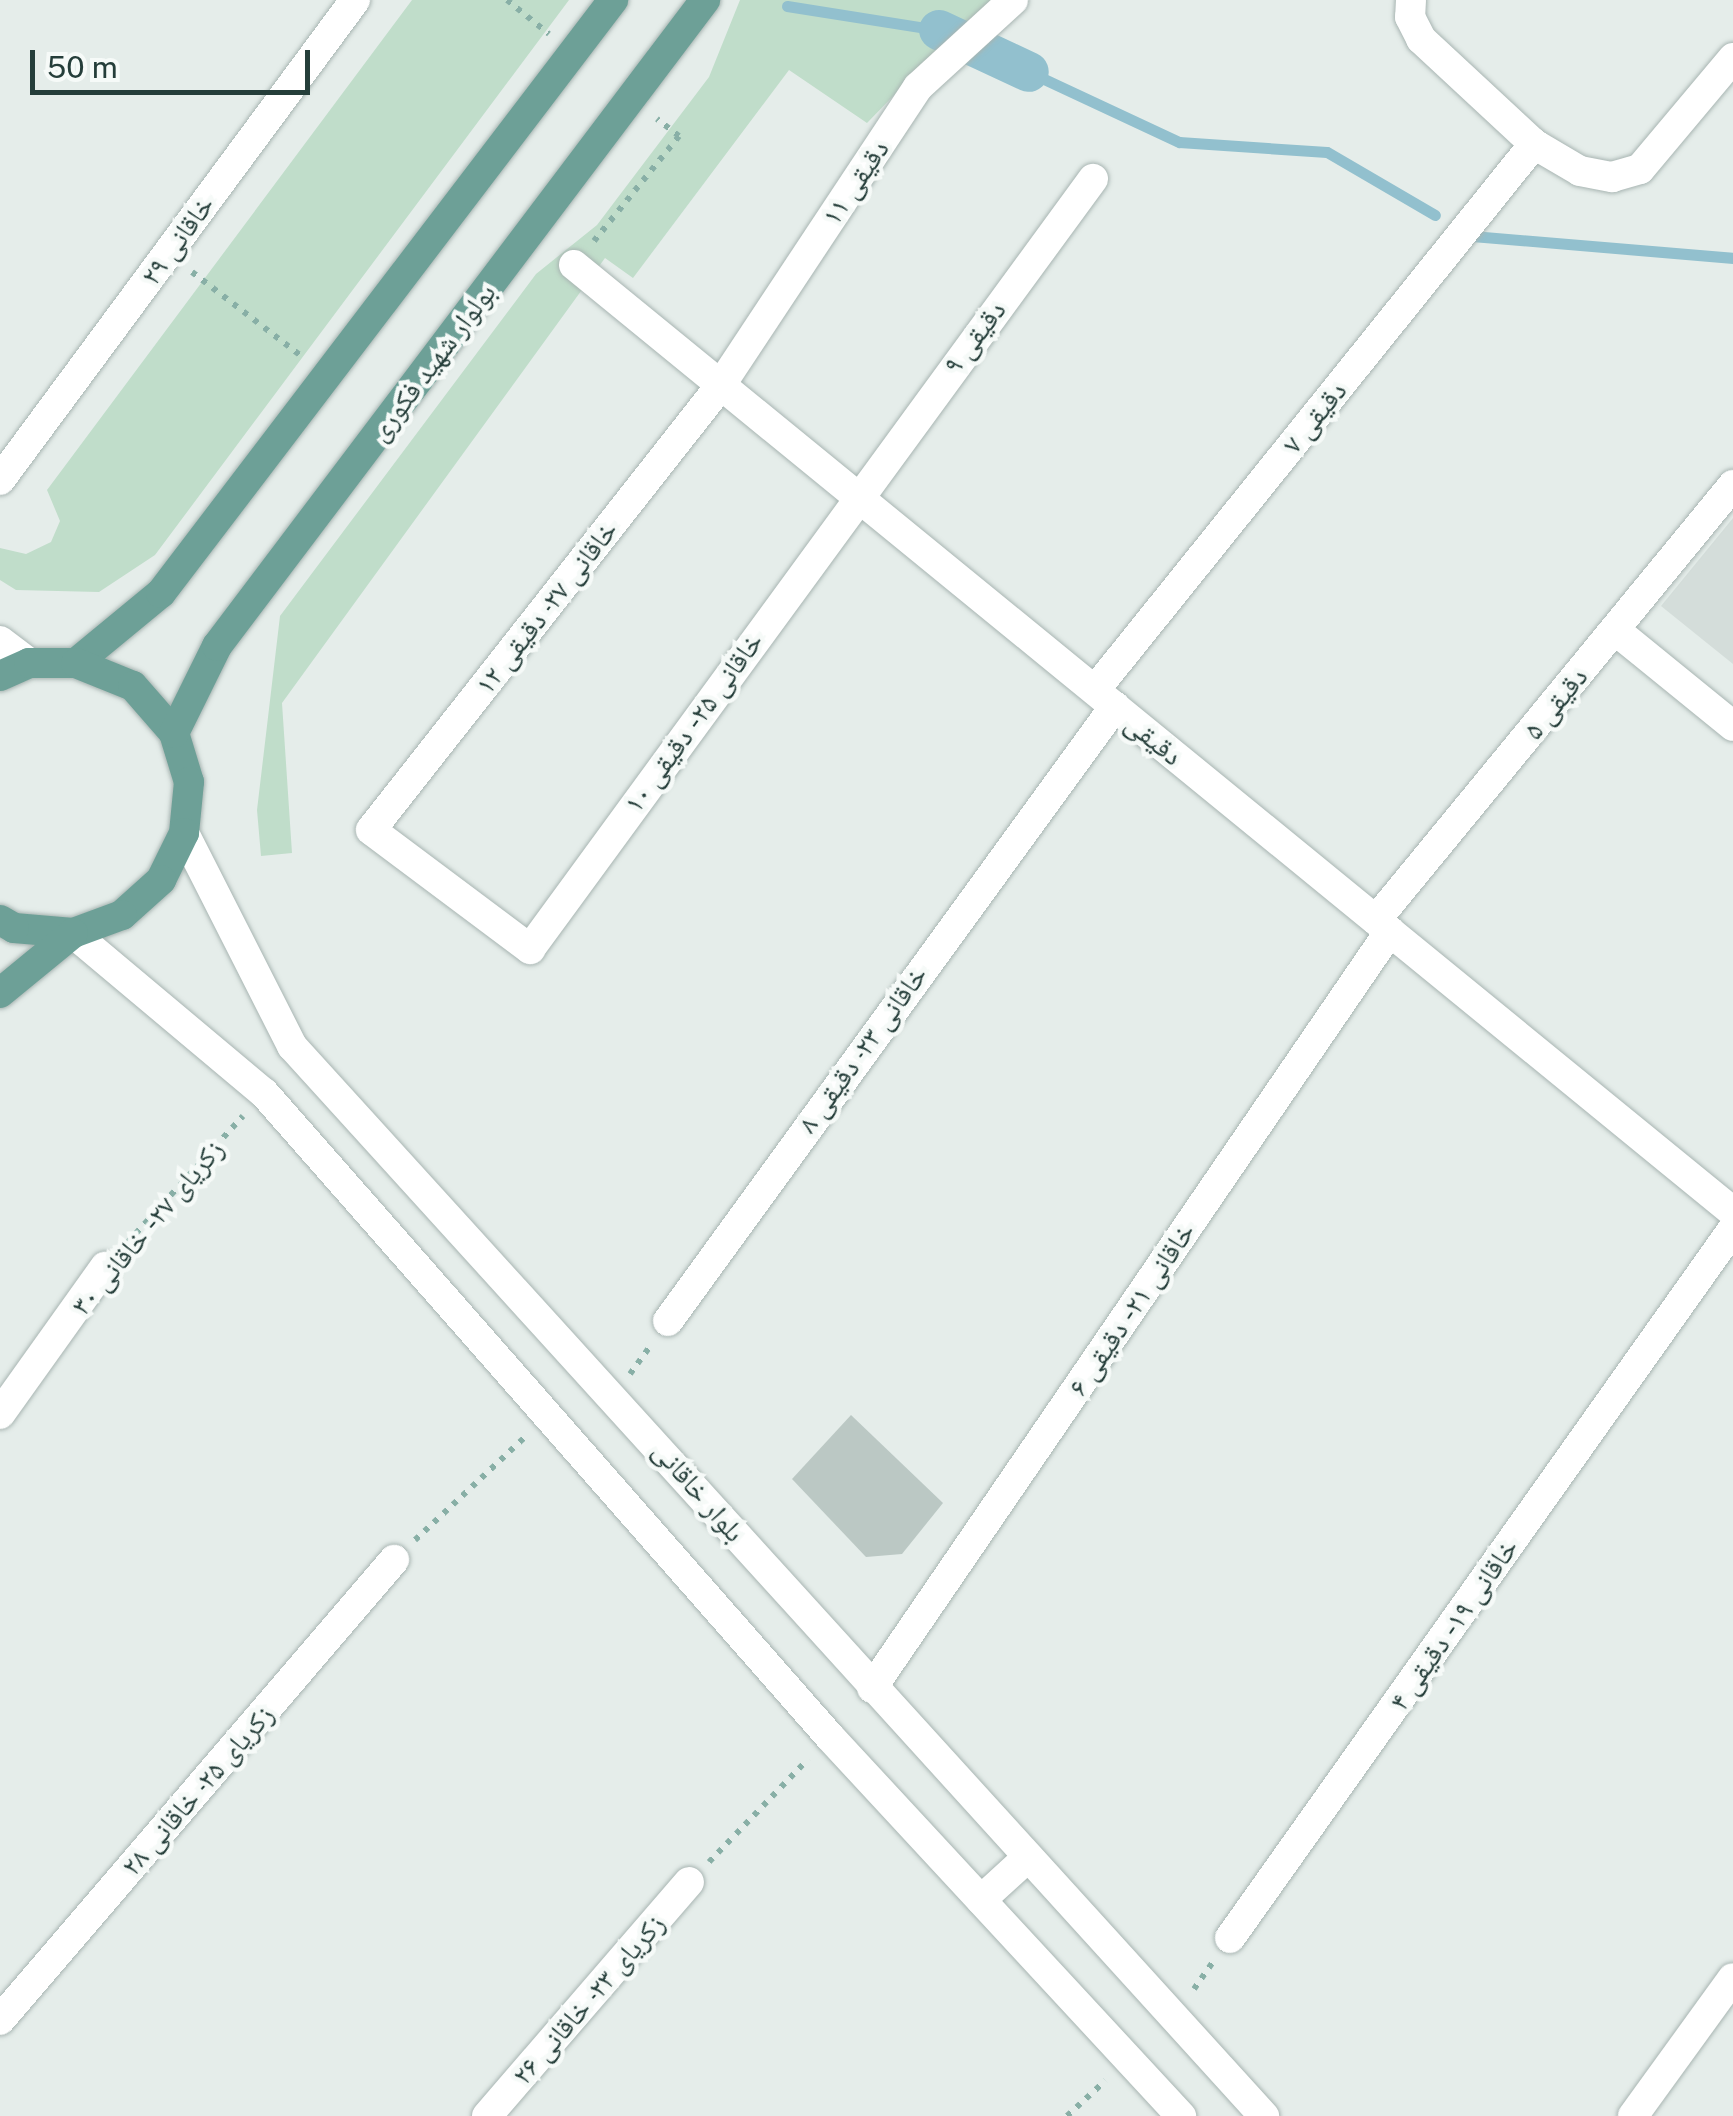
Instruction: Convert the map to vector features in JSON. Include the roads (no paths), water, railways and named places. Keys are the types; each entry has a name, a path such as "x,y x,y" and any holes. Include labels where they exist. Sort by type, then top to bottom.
{"main road":[{"path":"76,662 161,594 613,0"},
{"name":"بولوار شهید فکوری","path":"174,733 217,646 705,0"},
{"path":"0,676 29,663 76,662 133,686 174,733 188,782 184,832 148,892 122,915 73,933 0,993"},
{"path":"0,920 14,928 73,933"}],"street":[{"name":"خاقانی ۲۹","path":"0,480 355,0"},
{"name":"دقیقی ۱۱","path":"721,385 918,87 1013,0"},
{"path":"1411,0 1410,17 1421,39 1534,144 1580,171 1612,177 1640,169 1733,58"},
{"name":"دقیقی ۷","path":"1105,698 1534,144"},
{"name":"دقیقی ۹","path":"856,496 1092,179"},
{"name":"دقیقی","path":"574,265 1383,926 1728,1199"},
{"name":"خاقانی ۲۷- دقیقی ۱۲","path":"530,949 371,830 721,385"},
{"name":"دقیقی ۵","path":"1383,926 1733,485"},
{"name":"خاقانی ۲۵ - دقیقی ۱۰","path":"530,949 856,496"},
{"path":"1615,630 1733,726"},
{"path":"0,642 29,663"},
{"name":"خاقانی ۲۳- دقیقی ۸","path":"668,1320 1105,698"},
{"name":"بلوار خاقانی","path":"184,832 292,1046 615,1396 872,1688 1264,2116"},
{"name":"خاقانی ۲۱ - دقیقی ۶","path":"872,1688 1383,926"},
{"path":"73,933 264,1093 830,1737 1181,2116"},
{"name":"خاقانی ۱۹ - دقیقی ۴","path":"1230,1938 1733,1229"},
{"name":"زکریای ۲۷ - خاقانی ۳۰","path":"0,1414 105,1267"},
{"name":"زکریای ۲۵- خاقانی ۲۸","path":"0,2020 394,1560"},
{"path":"981,1900 1027,1858"},
{"name":"زکریای ۲۳- خاقانی ۲۶","path":"488,2116 690,1882"},
{"path":"1633,2116 1733,1978"}],"waterway":[{"path":"787,6 939,30"},
{"path":"939,30 1029,72"},
{"path":"1029,72 1179,142 1327,152 1435,215"},
{"path":"1472,236 1733,258"}]}
